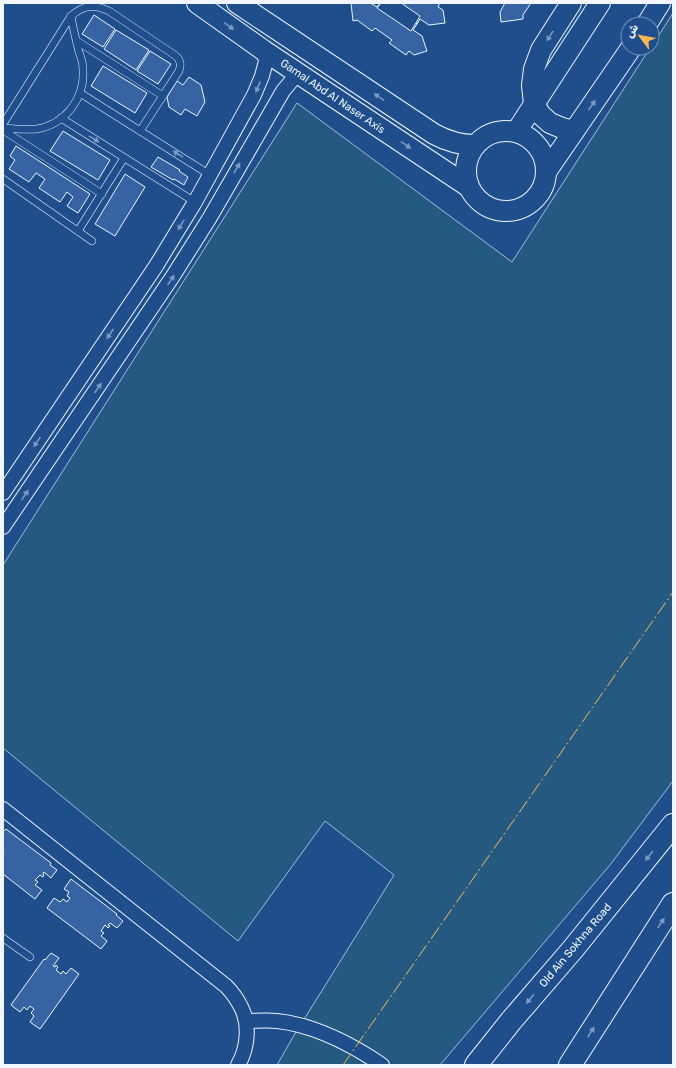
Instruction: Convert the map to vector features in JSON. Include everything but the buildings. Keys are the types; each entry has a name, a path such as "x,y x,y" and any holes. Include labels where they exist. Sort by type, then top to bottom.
{"main road":[{"name":"Old Ain Sokhna Road","path":"476,1065 510,1021 573,949 673,825"},
{"path":"570,1065 673,904"}],"street":[{"name":"Gamal Abd Al Naser Axis","path":"197,3 263,50 469,187"},
{"path":"237,3 434,134 454,143 475,145"},
{"path":"571,3 541,50 534,69 532,85 534,104 541,114 550,123 574,131"},
{"path":"516,132 600,3"},
{"path":"652,16 660,3"},
{"path":"3,492 152,272 195,202 254,95 262,76 266,61 263,50"},
{"path":"546,172 545,163 538,146 528,138 516,132 507,131 489,134 475,145 467,161 466,179 474,195 487,207 505,211 514,210 530,203 541,189 546,172 626,56"},
{"path":"3,527 173,276 209,219 283,91 293,79 301,75"},
{"path":"4,810 226,986 235,996 242,1008 246,1021 247,1034 245,1048 238,1065"},
{"path":"246,1021 276,1021 302,1026 352,1046 382,1065"}],"lane":[{"path":"3,124 70,16 79,9 89,6 100,7 109,11 179,59 179,71 140,131"},
{"path":"3,129 35,129 53,124 69,111 76,102 83,80 83,68 70,16"},
{"path":"76,41 163,96"},
{"path":"80,93 210,176"},
{"path":"61,118 195,202"},
{"path":"3,129 102,194"},
{"path":"78,231 124,158"},
{"path":"3,178 92,241"},
{"path":"3,938 30,957"}],"shaded area":[{"path":"673,13 673,781 610,865 440,1065 277,1065 394,875 325,821 238,941 3,748 3,565 297,103 512,262 645,56 660,56 660,33"}],"power":[{"path":"343,1065 673,592"}]}
